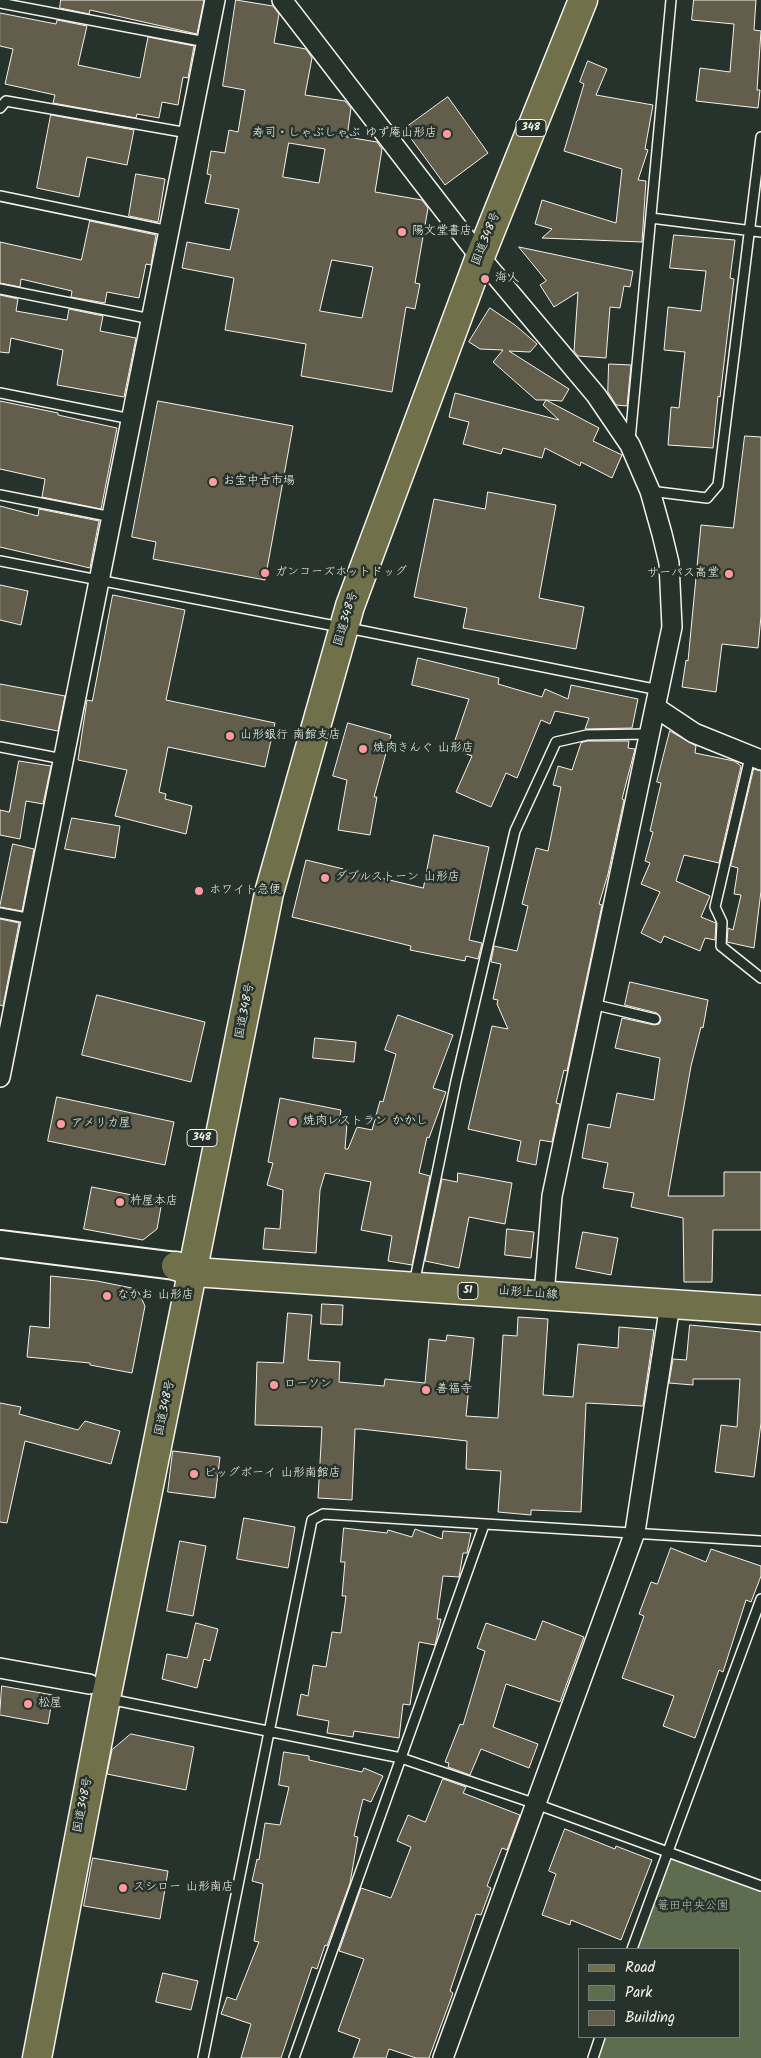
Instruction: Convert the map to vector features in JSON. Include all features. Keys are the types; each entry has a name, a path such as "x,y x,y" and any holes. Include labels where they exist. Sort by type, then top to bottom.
{"main road":[{"name":"国道348号","path":"19,2058 185,1269 269,893 337,626 564,0"},
{"name":"国道348号","path":"474,248 583,0"},
{"name":"山形上山線","path":"185,1269 413,1288 761,1310"},
{"name":"国道348号","path":"37,2058 97,1691"}],"street":[{"path":"0,1077 4,1036 32,919 215,0"},
{"path":"282,0 474,248 596,395 630,445 650,491 668,563 672,627 552,1196 544,1295"},
{"path":"657,699 694,733 756,758"},
{"path":"0,1244 185,1269"},
{"path":"443,2058 635,1532 670,1304"},
{"path":"0,1668 97,1691"}],"lane":[{"path":"630,445 671,0"},
{"path":"0,3 206,42"},
{"path":"0,108 6,101 188,133"},
{"path":"650,491 707,498 718,486 761,138"},
{"path":"0,196 169,231"},
{"path":"651,218 761,232"},
{"path":"0,289 151,319"},
{"path":"0,393 131,419"},
{"path":"0,495 112,517"},
{"path":"0,560 337,626 657,699"},
{"path":"413,1288 456,1081 516,832 556,742 587,735 648,734"},
{"path":"0,747 64,759"},
{"path":"756,758 715,907 722,922 721,946 761,978"},
{"path":"0,913 32,919"},
{"path":"592,1004 655,1020"},
{"path":"204,2058 312,1520 323,1514 761,1541"},
{"path":"294,2058 484,1525"},
{"path":"632,1948 761,1599"},
{"path":"97,1691 268,1732 401,1758 536,1804 761,1886"},
{"path":"593,2058 600,2038"}],"green space":[{"name":"篭田中央公園","path":"668,1852 761,1886 761,2058 593,2058 600,2038 741,2038 741,1948 632,1948"}],"building":[{"path":"61,0 204,0 197,34 90,10 89,14 60,8"},
{"path":"236,0 273,6 279,14 274,43 306,49 312,58 305,95 345,101 351,108 347,137 377,142 382,149 375,192 422,200 428,208 415,283 420,284 415,309 406,307 392,392 301,376 306,344 225,330 234,278 182,268 187,242 230,250 239,209 205,203 211,175 207,174 211,151 225,153 229,130 238,132 245,90 223,86","holes":["289,143 325,149 319,183 283,177","332,260 373,267 362,318 320,311"]},
{"path":"694,0 756,0 754,30 761,31 757,90 760,90 758,108 696,101 700,68 730,72 734,24 692,20"},
{"path":"0,13 56,24 57,20 87,26 78,65 140,78 148,37 194,46 188,78 183,77 178,105 162,102 159,118 137,114 136,118 53,103 55,95 5,84 13,49 0,46"},
{"path":"588,61 607,69 596,95 653,105 645,149 648,150 638,180 646,181 642,242 542,238 552,229 535,224 542,200 616,223 622,169 564,151 584,84 580,82"},
{"path":"448,97 488,153 445,185 404,129"},
{"path":"51,115 134,130 127,165 87,157 79,197 37,188"},
{"path":"136,174 165,179 158,222 129,216"},
{"path":"90,221 156,235 151,265 146,264 139,298 107,292 105,303 71,297 72,291 21,279 20,287 0,283 0,242 81,260"},
{"path":"674,235 735,240 730,278 734,279 713,448 668,445 671,407 679,408 685,352 664,350 668,307 701,311 706,271 670,268"},
{"path":"519,247 633,271 630,287 624,286 620,308 610,307 606,358 578,356 574,351 578,292 554,307 540,285 546,281"},
{"path":"0,295 18,299 16,311 67,320 69,309 103,316 100,331 136,338 124,397 57,385 63,350 11,338 9,353 0,352"},
{"path":"490,308 515,325 537,344 530,352 509,351 569,389 562,401 536,400 493,362 503,350 480,349 469,342"},
{"path":"609,364 631,365 627,406 616,405 608,392"},
{"path":"455,393 559,420 543,405 546,400 599,428 593,441 622,455 612,478 581,462 580,466 545,448 542,458 503,448 501,454 463,444 469,422 449,417"},
{"path":"0,401 117,428 101,509 42,497 45,479 0,469"},
{"name":"お宝中古市場","path":"158,401 293,426 265,580 153,559 156,542 132,537"},
{"name":"サーパス高堂","path":"745,436 761,437 761,616 758,648 722,644 716,692 682,687 686,660 688,661 701,525 733,528"},
{"path":"488,492 556,505 539,598 584,607 576,649 463,628 467,608 414,597 434,499 485,509"},
{"path":"0,506 38,516 39,509 99,521 90,568 0,547"},
{"path":"0,585 28,591 21,625 0,620"},
{"path":"113,595 185,610 166,700 275,723 265,767 168,747 159,792 166,794 165,799 192,806 186,834 115,816 127,770 78,760 87,700 92,701"},
{"path":"418,658 499,678 498,684 542,697 545,689 568,699 571,685 638,699 632,728 585,729 589,718 555,711 550,724 541,720 517,778 506,773 491,807 456,792 472,756 452,749 469,699 412,685"},
{"path":"0,684 65,696 58,731 0,720"},
{"path":"348,723 391,735 374,797 377,797 370,835 338,830 347,780 333,776"},
{"path":"670,731 696,746 695,753 734,761 741,766 719,863 684,855 676,881 710,896 701,917 716,923 715,940 705,938 700,951 664,936 661,943 641,933 660,892 641,884 650,863 645,861 653,832 650,831 661,783 657,782"},
{"path":"588,741 629,741 628,748 635,749 622,799 624,800 608,874 599,904 602,905 567,1071 564,1070 556,1103 560,1104 552,1142 540,1140 536,1165 517,1161 521,1141 468,1129 492,1026 508,1029 497,1004 498,1000 493,999 501,964 491,962 494,946 517,951 528,906 522,904 536,848 548,851 561,787 553,785 558,766 572,770 581,743"},
{"path":"19,761 51,766 43,804 26,801 20,839 0,835 0,810 9,812"},
{"path":"754,769 761,771 761,891 754,948 727,942 728,928 733,930 741,895 734,894 738,868 731,866"},
{"path":"72,818 120,826 115,858 65,849"},
{"path":"434,835 489,847 469,940 482,943 478,959 466,956 465,961 410,950 411,946 292,917 306,860 423,888"},
{"path":"13,844 34,849 22,911 0,907"},
{"path":"0,919 19,923 3,1006 0,1005"},
{"path":"630,982 708,1000 703,1028 701,1027 691,1066 668,1196 724,1196 724,1172 761,1172 761,1230 713,1230 712,1282 684,1282 683,1218 631,1207 634,1193 603,1188 608,1163 582,1158 588,1124 610,1128 617,1093 654,1100 660,1058 615,1048 622,1018 654,1025 659,1024 661,1020 657,1013 625,1005"},
{"path":"97,995 205,1022 191,1082 82,1055"},
{"path":"398,1015 453,1035 433,1088 446,1092 429,1138 427,1137 419,1173 430,1176 412,1265 388,1261 392,1236 361,1230 371,1182 325,1173 320,1190 316,1253 263,1249 265,1228 280,1229 283,1190 267,1185 273,1163 268,1162 280,1098 341,1110 339,1123 347,1124 345,1149 348,1149 357,1127 372,1130 380,1101 383,1102 396,1054 385,1050"},
{"path":"315,1038 356,1042 354,1062 313,1058"},
{"path":"57,1097 174,1122 165,1165 48,1141"},
{"path":"458,1173 512,1183 505,1224 469,1217 459,1268 425,1261 442,1179 457,1182"},
{"path":"92,1187 162,1201 157,1229 143,1240 84,1229"},
{"path":"507,1229 534,1232 531,1258 505,1255"},
{"path":"583,1232 618,1238 611,1275 576,1268"},
{"path":"51,1276 97,1281 137,1289 145,1306 132,1373 90,1365 90,1363 27,1357 30,1326 49,1328"},
{"path":"322,1304 343,1305 342,1325 321,1324"},
{"path":"288,1313 312,1315 308,1360 340,1362 339,1382 384,1386 385,1379 425,1383 429,1339 446,1341 447,1335 474,1338 466,1416 498,1418 503,1335 517,1336 518,1317 548,1319 543,1395 573,1397 578,1344 618,1348 619,1327 654,1330 643,1406 586,1403 581,1512 531,1510 531,1515 498,1512 501,1471 466,1469 467,1441 361,1429 355,1429 352,1500 318,1498 322,1427 255,1425 257,1362 283,1363"},
{"path":"690,1325 761,1332 761,1423 754,1477 715,1472 721,1425 737,1427 740,1379 693,1379 693,1385 669,1383 673,1359 686,1360"},
{"path":"0,1403 21,1407 19,1414 78,1430 85,1421 120,1431 111,1464 25,1441 7,1523 0,1522"},
{"name":"ビッグボーイ 山形南館店","path":"173,1451 220,1457 215,1498 168,1492"},
{"path":"244,1518 295,1527 288,1568 237,1559"},
{"path":"344,1528 387,1533 388,1530 412,1537 415,1529 442,1539 443,1531 471,1533 467,1553 463,1553 459,1577 443,1576 437,1619 441,1619 435,1645 419,1642 410,1705 403,1704 399,1738 354,1731 353,1737 327,1733 329,1721 297,1715 301,1694 308,1696 313,1665 326,1667 332,1632 341,1633 346,1596 342,1596 345,1562 341,1562"},
{"path":"180,1541 206,1546 193,1616 167,1611"},
{"path":"671,1548 706,1562 711,1549 761,1566 761,1576 751,1602 746,1600 723,1672 719,1670 695,1738 663,1726 674,1696 622,1678 644,1616 639,1614 651,1582 657,1584"},
{"path":"543,1621 584,1637 560,1702 506,1684 493,1727 538,1744 529,1768 481,1749 470,1775 448,1767 449,1763 445,1762 460,1724 463,1725 485,1651 477,1648 486,1623 535,1640"},
{"path":"196,1623 218,1629 210,1661 204,1659 197,1688 162,1679 167,1654 187,1658"},
{"path":"2,1686 53,1695 48,1724 0,1715"},
{"path":"131,1734 194,1747 186,1790 107,1774 112,1750"},
{"path":"284,1752 309,1756 309,1760 362,1772 364,1768 383,1776 371,1802 363,1799 354,1836 358,1837 350,1883 317,1969 312,1967 281,2058 241,2058 251,2024 221,2014 227,1997 236,2000 259,1942 254,1941 263,1884 252,1881 257,1859 259,1860 265,1823 280,1825 289,1787 279,1785"},
{"path":"443,1779 466,1787 463,1793 520,1815 507,1850 502,1848 487,1886 491,1888 481,1915 476,1914 450,1991 453,1993 429,2058 416,2058 389,2049 386,2058 353,2058 360,2039 338,2031 364,1959 339,1951 361,1888 391,1898 411,1847 397,1841 408,1815 425,1822"},
{"path":"565,1829 615,1849 616,1846 652,1860 621,1940 571,1920 570,1925 542,1915 556,1874 549,1871"},
{"path":"93,1858 168,1871 160,1919 84,1906"},
{"path":"163,1973 198,1981 191,2010 156,2002"}],"place":[{"name":"寿司・しゃぶしゃぶ ゆず庵山形店","path":"447,134"},
{"name":"陽文堂書店","path":"402,232"},
{"name":"海人","path":"485,279"},
{"name":"お宝中古市場","path":"213,482"},
{"name":"ガンコーズホットドッグ","path":"265,573"},
{"name":"サーパス高堂","path":"729,574"},
{"name":"山形銀行 南館支店","path":"230,736"},
{"name":"焼肉きんぐ 山形店","path":"363,749"},
{"name":"ダブルストーン 山形店","path":"325,878"},
{"name":"ホワイト急便","path":"199,891"},
{"name":"焼肉レストラン かかし","path":"293,1122"},
{"name":"アメリカ屋","path":"61,1124"},
{"name":"杵屋本店","path":"120,1202"},
{"name":"なかお 山形店","path":"107,1296"},
{"name":"ローソン","path":"274,1385"},
{"name":"善福寺","path":"426,1390"},
{"name":"ビッグボーイ 山形南館店","path":"194,1474"},
{"name":"松屋","path":"28,1704"},
{"name":"スシロー 山形南店","path":"123,1888"}]}
